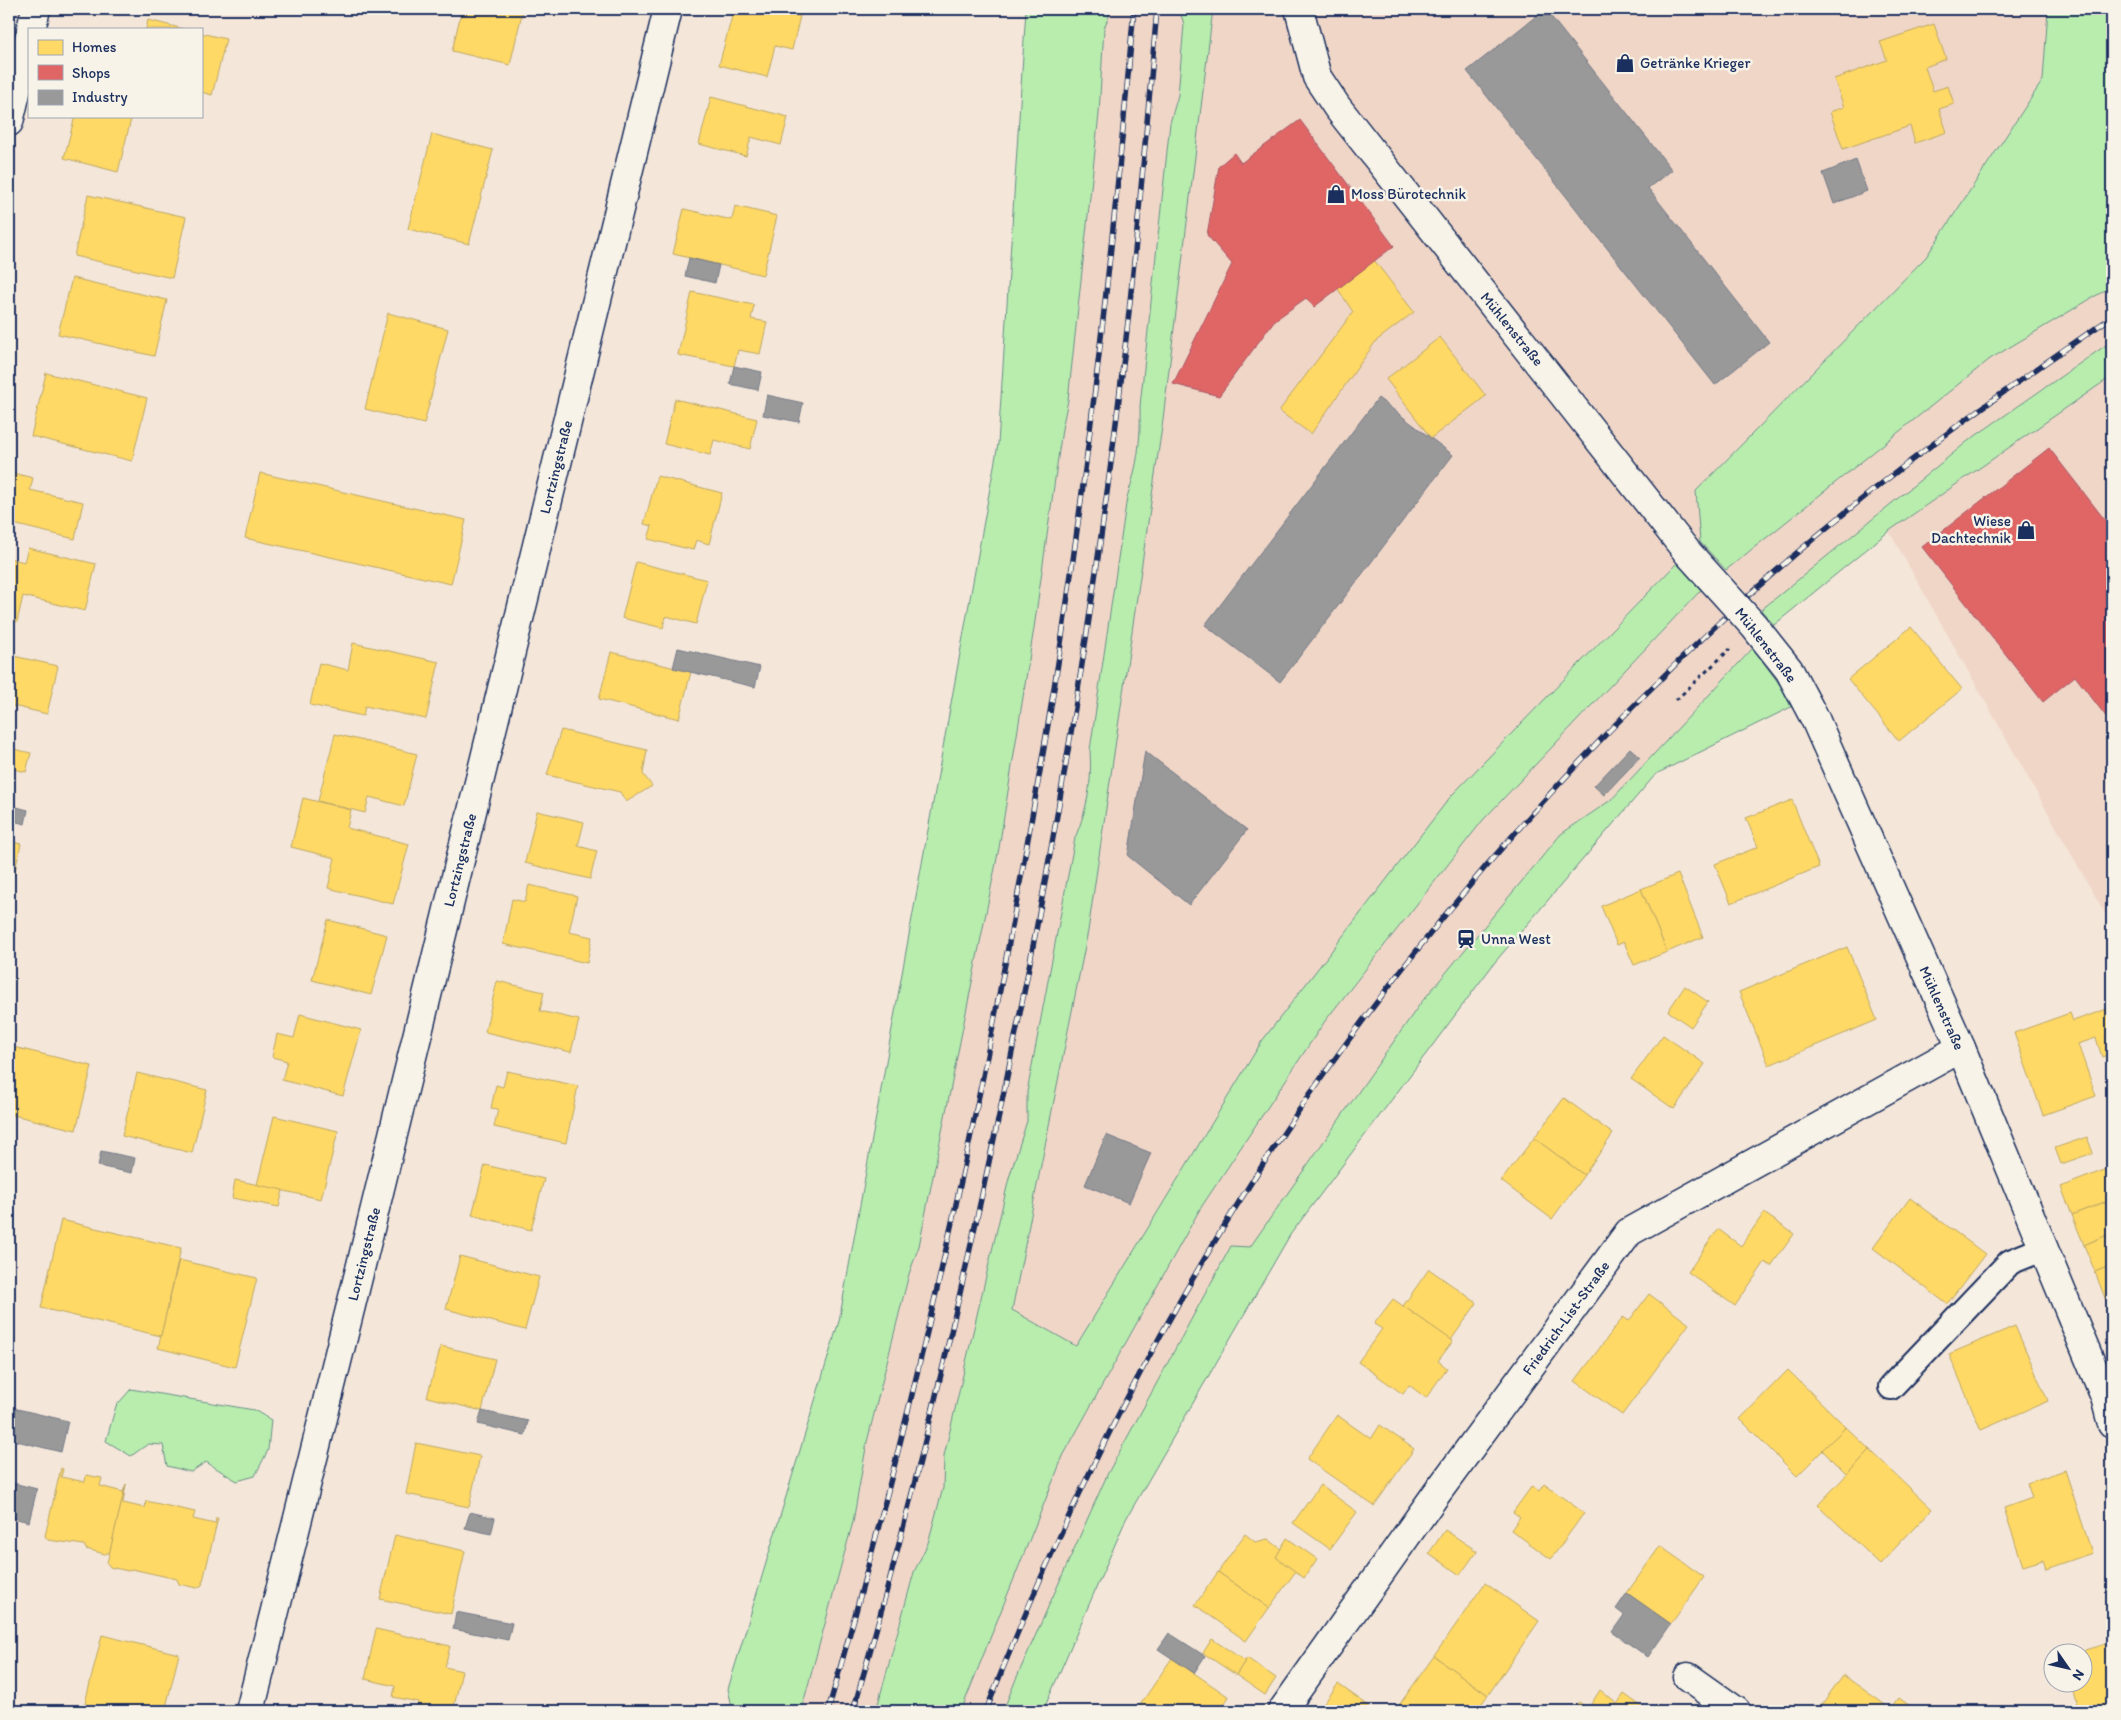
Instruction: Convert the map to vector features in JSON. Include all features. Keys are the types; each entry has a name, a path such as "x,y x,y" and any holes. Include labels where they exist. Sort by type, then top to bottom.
{"street":[{"path":"31,28 36,9"},
{"name":"Lortzingstraße","path":"250,1711 668,9"},
{"name":"Mühlenstraße","path":"1299,9 1317,77 1337,107 1688,553 1754,626 1789,670 1815,719 1961,1048 2042,1249 2108,1396 2112,1424"},
{"path":"9,122 28,42"},
{"name":"Friedrich-List-Straße","path":"1282,1711 1434,1497 1629,1232 1961,1048"},
{"path":"1688,1677 1736,1711"}],"lane":[{"path":"1891,1387 2010,1262 2042,1249"}],"path":[{"path":"1676,700 1736,643"}],"shaded area":[{"path":"1112,9 1179,9 1184,24 1178,95 1170,123 1140,406 1141,436 1137,469 1127,497 1090,750 1091,781 1086,810 1075,838 1027,1092 1027,1121 1009,1178 944,1456 943,1488 928,1543 914,1572 876,1711 801,1711 853,1522 867,1442 909,1274 919,1246 999,848 1034,628 1062,429 1068,400 1099,114 1104,28"},
{"path":"1213,9 2048,9 2043,80 1926,257 1696,491 1700,542 1677,563 1451,796 1262,1041 1076,1346 1012,1310 1088,931 1162,427"},
{"path":"2112,286 2112,341 1968,441 1761,610 1726,570 1990,359"},
{"path":"2112,376 2112,926 1889,531"},
{"path":"1701,590 1753,648 1611,800 1561,834 1420,1004 1250,1247 1108,1473 1003,1711 961,1711 1063,1456 1200,1209 1325,1021 1483,820"}],"green space":[{"path":"1026,9 1112,9 1104,28 1099,114 1068,400 1062,429 1034,628 999,848 919,1246 909,1274 867,1442 853,1522 801,1711 733,1711 728,1689 839,1321 998,444"},
{"path":"1179,9 1213,9 1162,427 1088,931 1012,1310 1076,1346 1262,1041 1451,796 1677,563 1701,590 1483,820 1325,1021 1200,1209 1063,1456 961,1711 876,1711 914,1572 928,1543 943,1488 944,1456 1009,1178 1027,1121 1027,1092 1075,838 1088,795 1090,750 1127,497 1138,452 1140,406 1170,123 1178,95 1184,24"},
{"path":"2048,9 2112,9 2112,286 1990,359 1726,570 1700,542 1696,491 1926,257 2043,80"},
{"path":"2112,341 2112,376 1889,531 1774,625 1761,610 1968,441"},
{"path":"1753,648 1783,689 1791,707 1656,774 1495,962 1290,1235 1126,1519 1043,1711 1003,1711 1108,1473 1231,1246 1250,1247 1420,1004 1561,834 1611,800"},
{"path":"131,1389 254,1410 271,1420 268,1450 255,1476 237,1481 206,1462 191,1472 167,1466 163,1445 148,1444 131,1456 106,1441 116,1406"}],"building: Homes":[{"path":"462,9 523,9 510,65 452,51"},
{"path":"734,9 773,9 800,16 792,50 775,46 767,77 719,65"},
{"path":"148,20 180,28 146,28"},
{"path":"1934,24 1946,59 1925,67 1933,91 1948,86 1954,104 1939,109 1947,132 1915,143 1910,126 1843,149 1830,112 1844,107 1834,79 1887,60 1880,42"},
{"path":"202,33 226,39 212,95 202,92"},
{"path":"711,97 788,117 781,145 751,137 746,156 699,144"},
{"path":"74,118 131,119 118,172 64,158"},
{"path":"432,134 493,150 469,244 408,229"},
{"path":"88,195 186,217 172,278 74,256"},
{"path":"735,206 777,216 763,275 673,254 684,209 732,220"},
{"path":"1374,260 1414,312 1376,341 1311,434 1279,411 1353,312 1338,289"},
{"path":"72,278 167,300 154,356 58,334"},
{"path":"692,292 754,305 751,319 767,322 760,354 738,350 734,366 678,355"},
{"path":"388,313 448,329 424,424 365,409"},
{"path":"1440,337 1486,396 1431,438 1386,379"},
{"path":"46,373 147,398 132,461 31,436"},
{"path":"675,399 757,419 750,449 714,440 710,455 664,444"},
{"path":"9,472 33,478 30,490 83,502 75,539 9,523"},
{"path":"260,473 466,520 451,584 245,538"},
{"path":"657,476 722,493 709,544 696,540 693,550 648,539 652,526 644,524"},
{"path":"28,548 96,564 85,611 23,596 17,622 9,620 9,558 24,562"},
{"path":"636,562 707,580 696,624 666,616 663,628 622,618"},
{"path":"1911,627 1962,689 1899,741 1848,679"},
{"path":"353,643 439,662 426,719 365,706 363,716 310,705 319,663 348,670"},
{"path":"611,652 691,672 679,719 599,699"},
{"path":"9,655 58,666 47,714 9,705"},
{"path":"561,730 647,750 643,774 652,786 626,802 620,792 547,775"},
{"path":"335,734 417,754 404,806 369,797 365,813 318,801"},
{"path":"9,748 31,753 26,772 9,768"},
{"path":"303,798 351,810 347,828 409,844 393,904 328,888 335,858 291,847"},
{"path":"1792,800 1819,867 1731,903 1715,864 1758,847 1746,818"},
{"path":"537,811 584,822 578,846 597,851 590,879 525,863"},
{"path":"9,841 21,844 14,875 9,873"},
{"path":"1678,874 1703,937 1667,952 1641,889"},
{"path":"529,885 577,896 569,932 592,937 587,963 503,944 512,899 525,902"},
{"path":"1641,889 1667,952 1634,965 1624,942 1617,945 1601,906"},
{"path":"328,920 387,935 371,995 312,980"},
{"path":"1847,947 1877,1020 1769,1065 1739,992"},
{"path":"497,981 544,992 540,1011 579,1020 571,1052 485,1032"},
{"path":"1685,986 1708,1002 1691,1027 1668,1011"},
{"path":"2107,1009 2112,1024 2112,1053 2102,1057 2096,1038 2078,1044 2096,1096 2043,1115 2014,1033 2070,1013 2073,1021"},
{"path":"300,1014 361,1030 343,1096 282,1080 287,1061 272,1057 277,1034 294,1038"},
{"path":"1663,1035 1705,1064 1674,1109 1631,1079"},
{"path":"9,1046 92,1066 76,1130 9,1114"},
{"path":"507,1071 578,1086 566,1143 494,1127 498,1109 491,1108 496,1085 503,1087"},
{"path":"137,1073 207,1090 192,1153 122,1136"},
{"path":"1564,1098 1613,1134 1584,1175 1534,1138"},
{"path":"274,1116 338,1131 321,1199 257,1185"},
{"path":"2087,1137 2093,1153 2061,1164 2055,1148"},
{"path":"1534,1138 1584,1175 1552,1219 1501,1181"},
{"path":"485,1165 544,1179 531,1230 472,1215"},
{"path":"2112,1167 2112,1199 2072,1215 2061,1187"},
{"path":"235,1180 283,1190 279,1207 232,1198"},
{"path":"1910,1198 1985,1254 1947,1304 1873,1248"},
{"path":"2112,1199 2112,1233 2084,1245 2072,1215"},
{"path":"1764,1213 1794,1234 1771,1266 1765,1262 1735,1306 1688,1272 1718,1229 1741,1246"},
{"path":"61,1220 181,1248 161,1336 41,1308"},
{"path":"2112,1233 2112,1265 2095,1272 2084,1245"},
{"path":"460,1256 539,1277 525,1330 446,1309"},
{"path":"179,1260 257,1278 235,1367 158,1348"},
{"path":"2112,1265 2112,1295 2105,1298 2095,1272"},
{"path":"1429,1269 1477,1303 1451,1340 1403,1306"},
{"path":"1649,1294 1689,1324 1622,1415 1575,1381 1623,1317 1629,1321"},
{"path":"2112,1295 2112,1315 2105,1298"},
{"path":"1393,1299 1453,1341 1438,1361 1447,1368 1426,1398 1409,1385 1403,1394 1358,1362 1382,1329 1374,1324"},
{"path":"2015,1326 2048,1401 1981,1430 1949,1354"},
{"path":"441,1346 495,1359 482,1411 427,1397"},
{"path":"1788,1370 1846,1427 1797,1476 1740,1419"},
{"path":"1337,1415 1371,1439 1380,1425 1414,1449 1374,1506 1307,1459"},
{"path":"1846,1427 1870,1450 1847,1475 1822,1450"},
{"path":"416,1443 480,1456 469,1507 406,1494"},
{"path":"1870,1450 1932,1509 1880,1564 1818,1505"},
{"path":"61,1468 63,1469 61,1477 85,1482 86,1475 102,1478 100,1486 123,1492 126,1484 110,1552 105,1554 86,1549 84,1545 48,1540 45,1536"},
{"path":"2065,1470 2092,1553 2046,1569 2043,1560 2023,1566 2004,1508 2032,1498 2027,1483"},
{"path":"126,1484 123,1503 145,1508 146,1501 195,1512 193,1519 215,1524 216,1518 218,1518 202,1585 197,1588 179,1584 177,1579 132,1569 128,1571 110,1567 107,1563"},
{"path":"1544,1484 1584,1513 1551,1559 1511,1530 1520,1517 1513,1512 1532,1486 1539,1491"},
{"path":"1320,1485 1357,1512 1330,1549 1293,1523"},
{"path":"1445,1530 1477,1551 1460,1575 1429,1553"},
{"path":"1245,1534 1255,1542 1268,1539 1281,1549 1276,1557 1296,1571 1269,1608 1218,1572"},
{"path":"395,1535 465,1551 451,1614 380,1599"},
{"path":"1287,1538 1317,1559 1304,1578 1276,1557"},
{"path":"1660,1546 1704,1577 1671,1624 1627,1593"},
{"path":"1218,1572 1269,1608 1246,1641 1195,1605"},
{"path":"1485,1583 1539,1621 1488,1695 1434,1656"},
{"path":"376,1629 450,1646 445,1667 462,1671 453,1711 416,1711 418,1702 393,1697 395,1686 365,1679"},
{"path":"102,1635 179,1654 165,1711 83,1711"},
{"path":"1212,1639 1245,1661 1236,1675 1203,1653"},
{"path":"2105,1644 2112,1668 2112,1711 2079,1711 2074,1692 2094,1692 2094,1647"},
{"path":"1434,1656 1488,1695 1476,1711 1395,1711"},
{"path":"1172,1658 1229,1697 1219,1711 1136,1711"},
{"path":"1247,1658 1276,1678 1265,1695 1236,1675"},
{"path":"1843,1675 1891,1709 1899,1698 1917,1711 1817,1711"},
{"path":"1338,1684 1369,1706 1365,1711 1324,1711 1320,1709"},
{"path":"1600,1690 1617,1704 1624,1694 1648,1711 1572,1711 1579,1702 1588,1709"}],"building: Shops":[{"path":"1300,120 1394,246 1314,307 1306,298 1274,321 1219,396 1173,384 1232,264 1207,235 1219,166 1234,153 1241,163"},
{"path":"2049,448 2112,529 2112,715 2108,719 2075,676 2043,702 1922,547"}],"building: Industry":[{"path":"1545,9 1672,170 1648,188 1769,342 1715,385 1467,71"},
{"path":"1856,160 1867,191 1834,204 1823,173"},
{"path":"689,258 719,265 715,283 685,276"},
{"path":"734,366 762,372 758,390 730,384"},
{"path":"767,395 803,403 799,422 763,415"},
{"path":"1378,398 1453,455 1280,682 1205,625"},
{"path":"678,648 760,667 755,687 673,668"},
{"path":"1630,748 1640,757 1604,795 1594,786"},
{"path":"1145,751 1247,830 1189,905 1128,856"},
{"path":"9,805 28,810 25,824 9,820"},
{"path":"1106,1135 1151,1153 1129,1203 1085,1185"},
{"path":"101,1151 135,1158 132,1173 98,1166"},
{"path":"9,1407 68,1421 61,1452 9,1439"},
{"path":"482,1411 528,1421 525,1435 478,1424"},
{"path":"9,1482 37,1489 29,1522 9,1517"},
{"path":"470,1512 495,1518 491,1534 465,1528"},
{"path":"1627,1593 1671,1624 1648,1657 1612,1632 1624,1615 1616,1609"},
{"path":"456,1612 512,1623 508,1640 453,1629"},
{"path":"1169,1633 1205,1656 1194,1673 1158,1649"}],"railway":[{"path":"828,1711 886,1499 938,1286 984,1071 1046,739 1060,652 1095,393 1120,163 1134,9"},
{"path":"853,1711 904,1525 950,1338 1002,1103 1065,769 1100,545 1115,433 1132,282 1157,9"},
{"path":"986,1711 1015,1638 1080,1493 1114,1422 1151,1352 1230,1216 1273,1149 1322,1077 1426,938 1539,806 1598,742 1659,680 1768,578 1814,538 1911,461 2011,387 2112,317"}],"place":[{"name":"Getränke Krieger","path":"1625,63"},
{"name":"Moss Bürotechnik","path":"1336,194"},
{"name":"Wiese Dachtechnik","path":"2026,530"},
{"name":"Unna West","path":"1466,939"}]}
